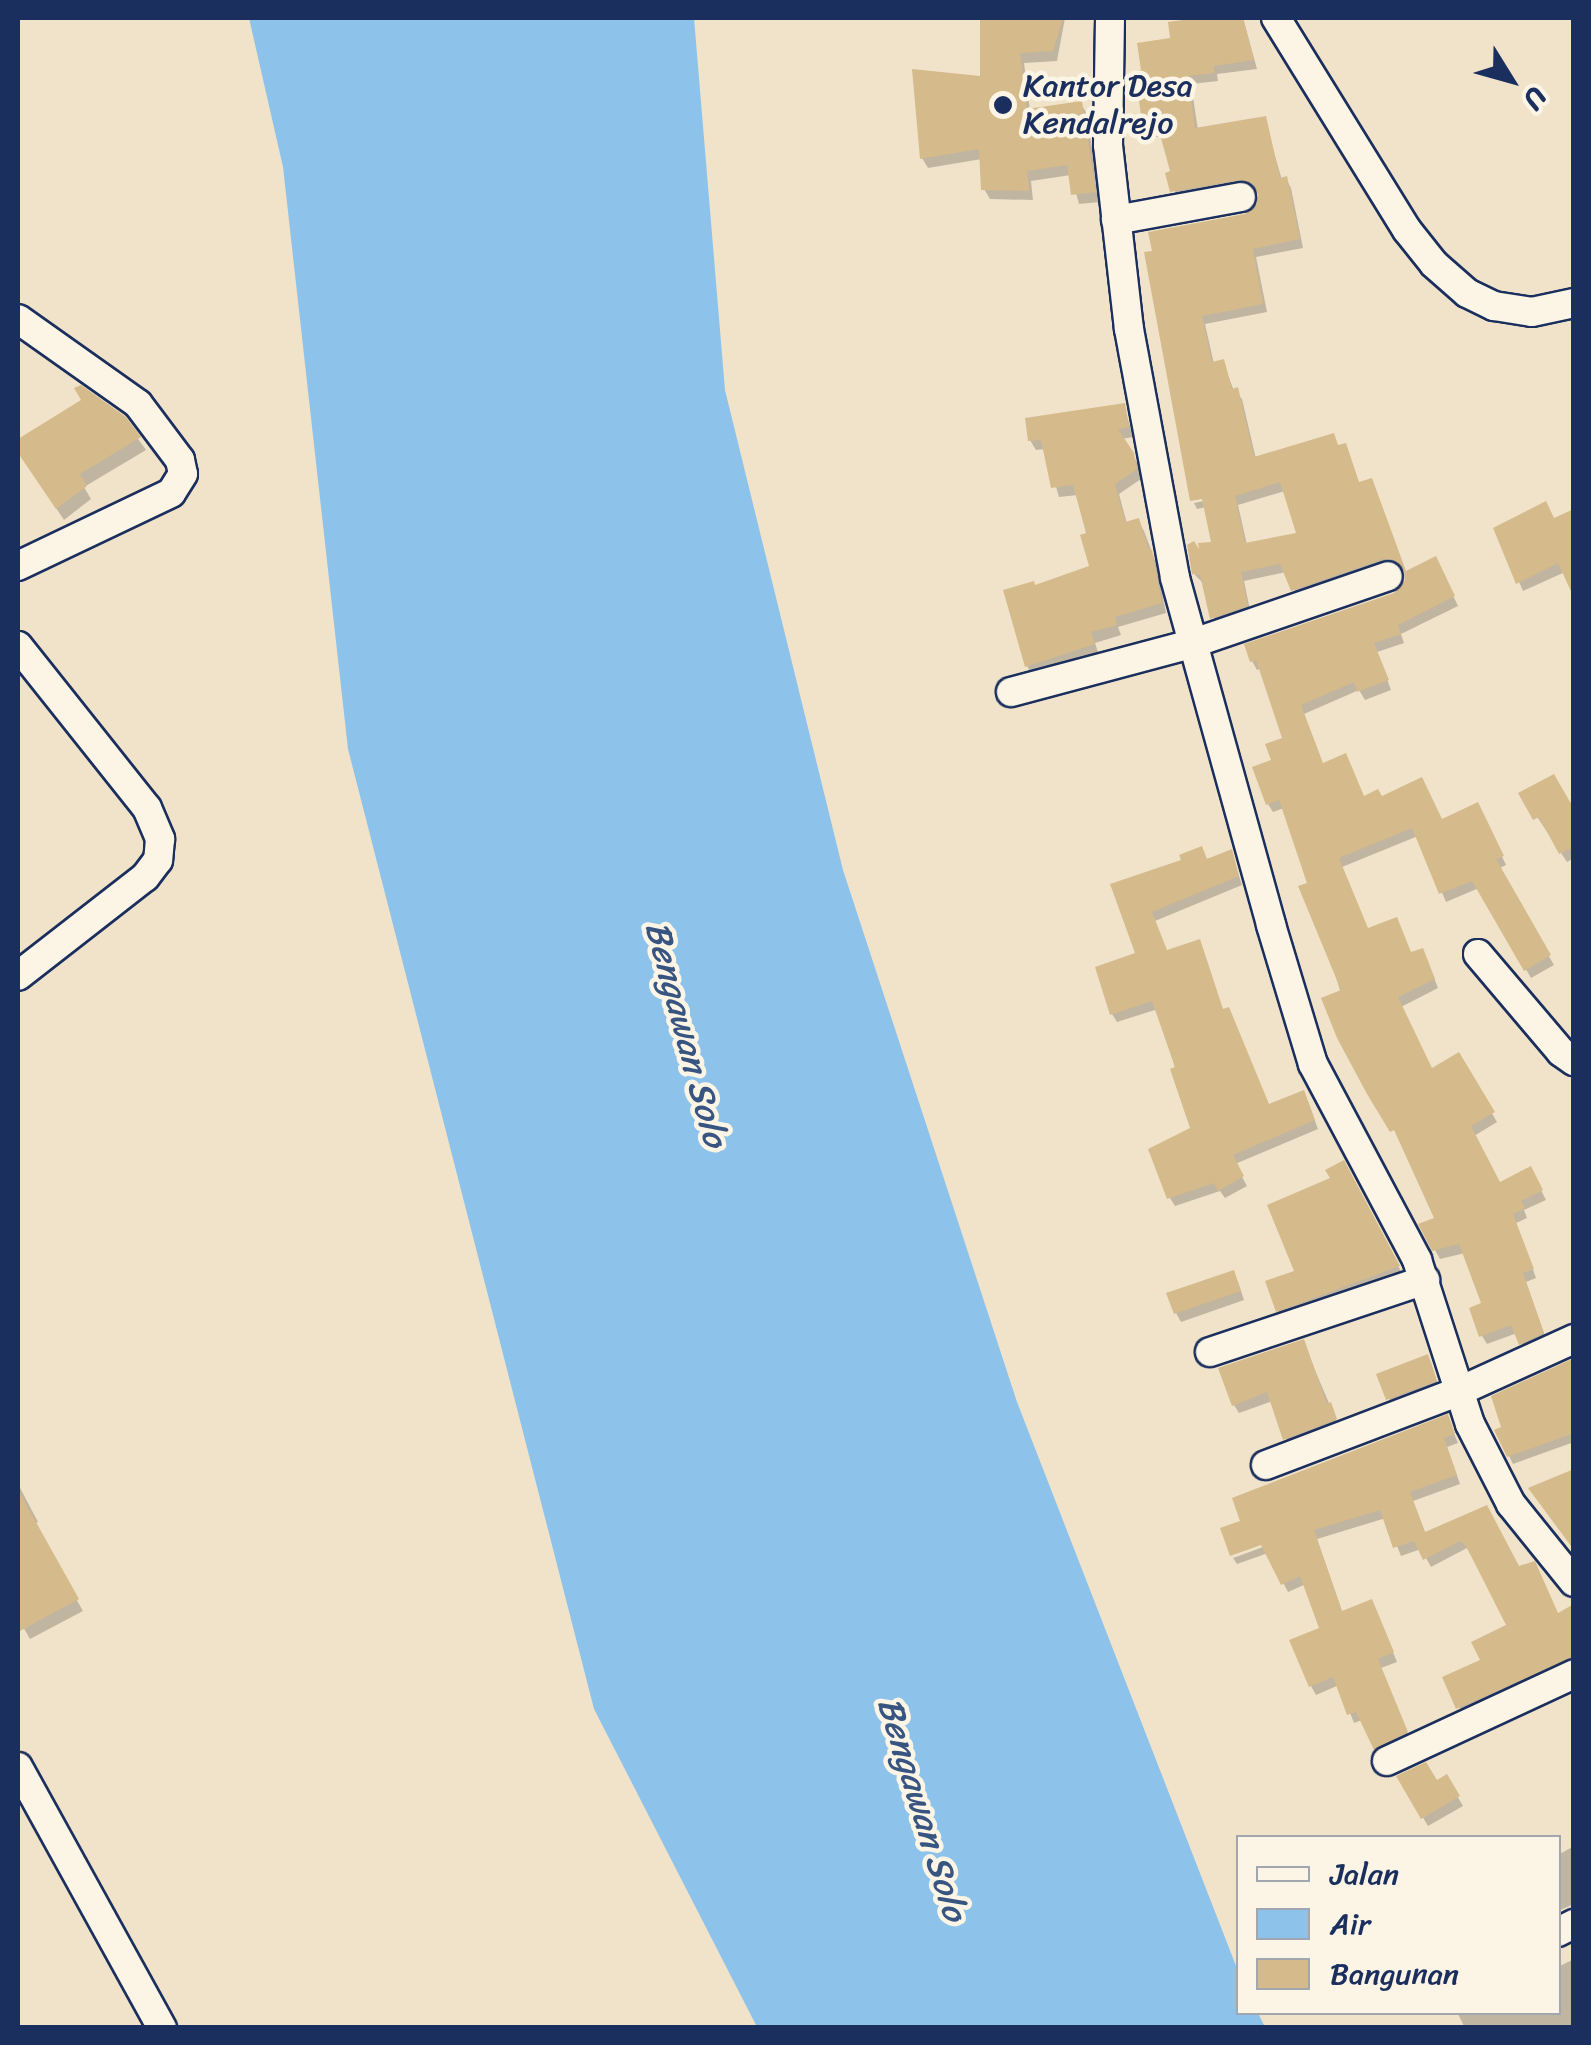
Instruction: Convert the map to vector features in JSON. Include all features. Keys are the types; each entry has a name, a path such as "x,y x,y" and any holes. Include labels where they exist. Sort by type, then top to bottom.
{"street":[{"path":"1110,18 1108,145 1129,330 1191,644 1313,1064 1334,1109 1392,1208 1425,1280 1470,1424 1511,1504 1574,1582"},
{"path":"1276,18 1407,230 1434,264 1467,293 1494,306 1532,312 1574,302"},
{"path":"1116,220 1241,197"},
{"path":"18,319 138,404 180,460 183,474 178,488 171,493 18,566"},
{"path":"1011,692 1191,644 1388,576"},
{"path":"18,646 147,808 160,839 158,860 145,877 18,976"},
{"path":"1478,954 1561,1052 1574,1060"},
{"path":"1210,1352 1425,1280"},
{"path":"1266,1465 1462,1390 1574,1338"},
{"path":"1387,1761 1574,1674"},
{"path":"18,1767 162,2028"}],"water":[{"name":"Bengawan Solo","path":"249,18 694,18 725,390 843,870 1017,1402 1236,1966 1236,2015 1259,2015 1265,2027 757,2027 594,1709 348,749 283,167"}],"building":[{"path":"980,18 1063,18 1053,51 1020,53 1027,109 1082,101 1096,192 1071,195 1067,165 1027,171 1029,191 981,190 979,149 920,159 912,69 980,76"},
{"path":"1243,18 1254,60 1214,66 1214,73 1188,76 1195,128 1266,116 1280,178 1287,176 1300,239 1253,249 1263,304 1202,316 1212,362 1224,359 1232,389 1238,387 1254,457 1334,433 1338,445 1346,443 1359,482 1372,478 1406,571 1436,556 1455,596 1398,625 1401,634 1374,643 1389,680 1357,692 1354,682 1301,705 1323,763 1346,753 1364,796 1378,789 1382,796 1422,777 1442,819 1478,802 1504,856 1496,859 1551,955 1524,971 1472,881 1439,894 1412,828 1339,858 1368,928 1397,917 1411,952 1423,948 1435,979 1398,997 1432,1068 1459,1052 1495,1112 1471,1126 1500,1182 1531,1166 1543,1190 1521,1201 1525,1208 1513,1214 1534,1269 1523,1273 1544,1333 1519,1345 1511,1325 1479,1337 1469,1308 1481,1303 1459,1244 1432,1251 1418,1224 1434,1218 1394,1130 1390,1132 1337,1038 1321,998 1341,990 1298,886 1307,883 1279,800 1266,805 1252,767 1271,760 1265,744 1282,738 1256,660 1250,662 1244,644 1394,593 1405,580 1404,569 1392,559 1383,559 1291,591 1280,564 1241,572 1248,606 1210,619 1200,575 1192,574 1187,545 1194,541 1199,549 1198,543 1211,542 1202,499 1190,501 1144,252 1152,251 1148,232 1245,214 1257,204 1258,195 1254,185 1239,180 1170,192 1165,173 1170,171 1158,127 1143,130 1135,71 1141,70 1137,43 1170,38 1168,22","holes":["1280,482 1296,533 1245,543 1235,496"]},
{"path":"81,385 126,417 141,437 80,474 87,486 56,509 18,453 18,439 81,400 74,388"},
{"path":"1125,403 1129,427 1118,429 1134,453 1137,469 1115,484 1125,522 1139,518 1152,550 1162,603 1115,617 1117,625 1091,632 1095,644 1025,667 1003,590 1034,581 1035,585 1089,566 1080,535 1086,533 1073,485 1051,488 1041,440 1028,441 1025,418"},
{"path":"1546,501 1554,518 1574,509 1574,598 1558,563 1516,584 1493,528"},
{"path":"1554,774 1574,809 1574,847 1559,854 1539,817 1533,820 1518,793"},
{"path":"1202,846 1207,859 1232,849 1239,876 1152,912 1167,950 1200,939 1223,1009 1229,1007 1269,1104 1304,1090 1315,1120 1233,1155 1244,1176 1218,1191 1214,1183 1167,1199 1148,1149 1190,1128 1170,1069 1175,1067 1152,1001 1110,1015 1095,967 1135,953 1110,884 1181,860 1179,855"},
{"path":"1344,1160 1400,1266 1276,1312 1265,1281 1294,1271 1267,1205 1330,1178 1325,1170"},
{"path":"1234,1270 1241,1291 1174,1314 1166,1293"},
{"path":"1304,1339 1327,1404 1331,1402 1337,1419 1283,1440 1267,1392 1232,1406 1218,1368"},
{"path":"1428,1354 1437,1381 1386,1400 1376,1374"},
{"path":"1574,1358 1574,1433 1507,1457 1494,1430 1501,1427 1491,1396"},
{"path":"1448,1414 1455,1434 1444,1438 1457,1475 1410,1492 1425,1532 1487,1505 1519,1566 1535,1561 1558,1613 1574,1604 1574,1657 1456,1709 1442,1677 1480,1660 1471,1642 1506,1625 1466,1546 1460,1541 1423,1560 1414,1541 1393,1548 1380,1510 1314,1530 1342,1611 1372,1599 1394,1652 1378,1659 1408,1732 1374,1750 1356,1712 1347,1715 1333,1677 1309,1687 1289,1640 1319,1628 1300,1576 1281,1585 1261,1545 1230,1556 1220,1528 1240,1521 1232,1498"},
{"path":"1574,1469 1574,1550 1528,1488"},
{"path":"18,1490 79,1599 18,1632"},
{"path":"1426,1762 1437,1780 1447,1774 1460,1796 1421,1819 1396,1776"}],"place":[{"name":"Kantor Desa Kendalrejo","path":"1003,105"}]}
